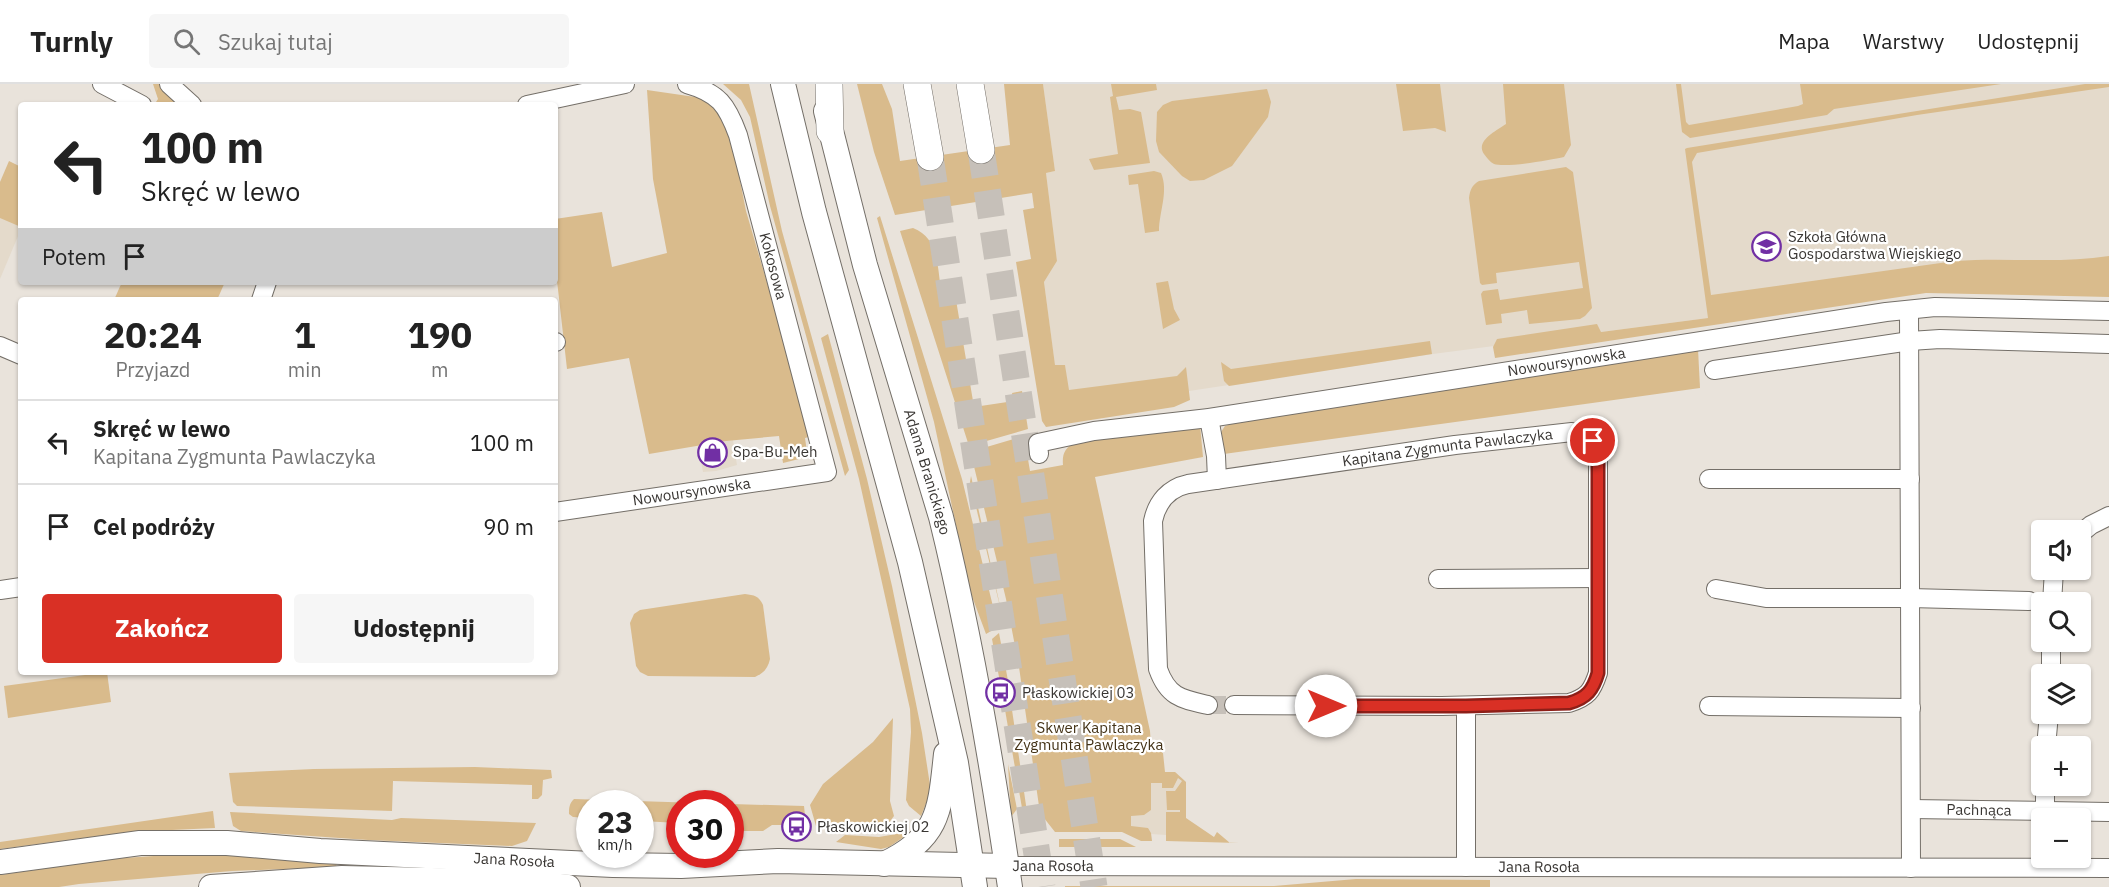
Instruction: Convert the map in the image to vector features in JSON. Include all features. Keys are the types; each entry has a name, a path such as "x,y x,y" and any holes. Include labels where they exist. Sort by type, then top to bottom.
{"highway":[{"path":"829,84 830,131"},
{"path":"917,84 930,157"},
{"path":"970,84 981,150"}],"main road":[{"path":"783,84 814,212 910,562 949,731 974,877"},
{"name":"Adama Branickiego","path":"820,84 865,266 951,557 978,692 1009,877"},
{"path":"884,864 904,855 914,846 936,817 941,801 949,731"},
{"name":"Jana Rosoła","path":"0,862 151,843 227,843 320,851 613,864 681,866 778,861 884,864 974,877 1009,877"},
{"name":"Jana Rosoła","path":"211,887 342,878 524,882 568,887"}],"street":[{"path":"102,84 136,102"},
{"path":"169,84 189,102"},
{"path":"541,102 625,84"},
{"name":"Kokosowa","path":"687,84 710,92 721,100 729,112 738,135 827,472"},
{"name":"Nowoursynowska","path":"1039,454 1038,443 1094,431 1209,418 1712,338 1909,310 1935,307 2109,311"},
{"path":"1909,310 1911,868"},
{"path":"1713,370 1910,341 1940,339 2109,344"},
{"path":"0,346 18,354"},
{"path":"1209,418 1216,456 1217,480"},
{"name":"Kapitana Zygmunta Pawlaczyka","path":"1208,705 1174,695 1162,681 1158,669 1153,521 1158,505 1170,492 1188,484 1467,444 1572,432 1584,434 1593,441 1598,455 1598,673 1594,686 1582,699 1569,703 1466,706 1234,705"},
{"name":"Nowoursynowska","path":"558,512 827,472"},
{"path":"1709,479 1910,479"},
{"path":"2091,525 2109,516"},
{"path":"1438,579 1598,578"},
{"path":"0,590 18,587"},
{"path":"1716,589 1766,598 2029,601"},
{"path":"1466,706 1466,867"},
{"path":"1709,706 1911,708"},
{"name":"Pachnąca","path":"1911,809 2031,811"},
{"name":"Pachnąca","path":"2091,812 2109,812"},
{"name":"Jana Rosoła","path":"1009,877 1466,867 2109,868"}],"shaded area":[{"name":"Szkoła Główna Gospodarstwa Wiejskiego","path":"1043,84 2109,84 2109,285 1943,284 1433,354 1189,391 1068,390 1065,365 1055,366 1044,282 1057,261 1046,173 1055,171"},
{"path":"18,169 18,236 0,279 0,182"},
{"path":"733,440 737,465 703,472 698,445"},
{"path":"1153,772 1175,772 1186,782 1186,839 1166,839 1166,835 1131,829 1129,814"}],"green space":[{"path":"153,84 161,84 182,102 156,102 158,99"},
{"path":"723,84 749,84 782,231 849,470 845,476 770,206 750,117 741,100"},
{"path":"857,84 882,84 892,109 900,161 1010,145 1004,84 1043,84 1055,171 1046,173 1057,261 1044,282 1055,365 1065,365 1069,390 1177,376 1186,367 1190,400 1174,407 1046,427 1042,421 1016,262 1031,259 1023,210 1034,208 1032,193 895,215 874,152"},
{"path":"1111,84 1156,84 1157,90 1116,97 1119,110 1130,109 1141,112 1150,163 1094,170 1089,159 1118,154 1110,97 1113,96"},
{"path":"1396,84 1440,84 1446,132 1435,128 1403,131"},
{"path":"1503,84 1564,84 1571,145 1564,157 1508,165 1494,164 1487,158 1482,149 1484,141 1506,124"},
{"path":"1676,84 1681,84 1686,122 1689,125 1798,106 1803,104 1800,84 2001,84 1834,109 1827,115 1690,138 1682,132"},
{"path":"2085,84 2109,84 2109,87 1917,115 1697,153 1692,162 1711,295 1955,261 2071,260 2109,256 2109,297 1926,293 1495,358 1493,347 1497,339 1597,324 1601,332 1708,318 1685,149 1687,148"},
{"path":"1267,89 1271,102 1268,117 1232,166 1204,180 1190,181 1182,176 1159,152 1156,141 1157,112 1163,105 1172,101"},
{"path":"647,90 702,98 721,115 732,140 746,211 812,436 805,438 807,452 803,458 783,463 779,436 726,441 649,454 629,358 567,369 557,285 558,219 602,212 612,267 667,253 653,179"},
{"path":"9,161 18,166 18,226 0,218 0,182"},
{"path":"1566,167 1573,172 1592,308 1580,319 1529,324 1527,310 1501,314 1502,323 1486,325 1481,294 1483,291 1498,289 1500,300 1583,288 1579,262 1496,273 1497,283 1482,285 1469,198 1472,188 1479,181"},
{"path":"1154,171 1161,173 1164,187 1159,231 1145,233 1138,184 1129,185 1128,175"},
{"path":"880,216 962,479 998,627 986,634 970,591 934,422 877,218"},
{"path":"913,228 922,233 932,246 941,289 954,288 974,407 1014,401 1012,393 1022,391 1028,429 969,446 900,231"},
{"path":"1168,281 1174,309 1180,320 1163,329 1156,283"},
{"path":"121,285 224,285 218,297 115,297"},
{"path":"828,334 867,479 922,733 930,785 929,796 921,816 909,806 906,800 911,732 910,709 859,479 821,338"},
{"path":"1430,341 1432,354 1229,386 1224,381 1221,362 1231,369"},
{"path":"1698,349 1700,388 1224,454 1221,432 1225,426 1237,422"},
{"name":"Skwer Kapitana Zygmunta Pawlaczyka","path":"1200,425 1203,457 1095,477 1150,731 1151,745 1163,753 1165,772 1175,772 1186,782 1186,818 1214,837 1217,832 1230,843 1166,841 1166,812 1180,812 1180,810 1167,810 1166,791 1175,791 1182,781 1178,778 1173,788 1162,788 1162,783 1151,783 1151,810 1144,815 1131,816 1131,826 1148,828 1152,841 1141,841 1122,832 1055,832 1040,813 1019,667 1006,599 971,454 973,451 1024,436 1030,471 1063,465 1065,451 1076,442"},
{"path":"971,476 1003,619 970,482"},
{"path":"745,594 756,596 763,605 770,659 767,668 761,674 755,677 648,676 640,672 636,666 630,623 634,614 640,610"},
{"path":"999,633 1009,686 1001,688 992,639"},
{"path":"85,675 107,675 111,702 8,718 4,686"},
{"path":"1011,703 1027,812 1022,808 1004,704"},
{"path":"893,718 890,801 894,816 884,829 816,826 810,805 823,784 873,742"},
{"path":"1008,764 1017,809 1011,817"},
{"path":"475,767 551,770 552,778 543,780 542,795 538,799 532,799 532,785 393,781 392,811 237,806 233,802 229,773 314,769"},
{"path":"576,799 576,817 569,814 570,804"},
{"path":"654,802 666,802 666,822 654,822"},
{"path":"744,804 804,806 806,825 772,825 763,831 744,831"},
{"path":"213,811 215,828 129,832 0,849 0,842"},
{"path":"230,812 392,820 401,818 536,823 527,841 512,846 368,840 241,831 233,826"},
{"path":"908,834 889,847 881,849 836,842 845,835 879,837"},
{"path":"1059,839 1120,839 1136,847 1059,847"},
{"path":"197,853 337,862 336,867 232,871 59,887 0,887 0,875 110,859"},
{"path":"1356,879 1490,880 1490,887 1065,887 1274,886"}],"tunnel":[{"path":"981,150 1094,887"},
{"path":"930,157 1042,887"},
{"path":"1208,705 1234,705"}],"place":[{"name":"Szkoła Główna Gospodarstwa Wiejskiego","path":"1767,246"},
{"name":"Spa-Bu-Meh","path":"712,452"},
{"name":"Płaskowickiej 03","path":"1001,693"},
{"name":"Płaskowickiej 02","path":"796,827"}],"route":[{"path":"1326,706 1569,703 1587,695 1594,686 1598,673 1598,455 1593,441"}]}
